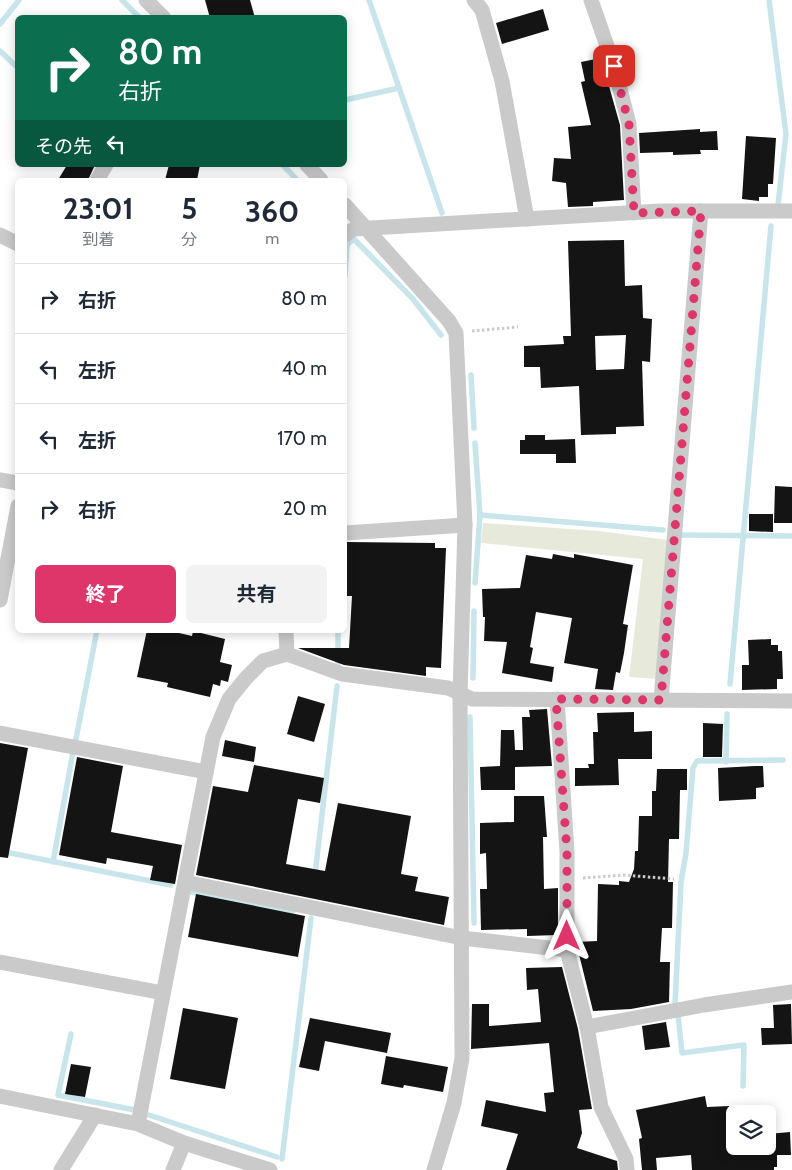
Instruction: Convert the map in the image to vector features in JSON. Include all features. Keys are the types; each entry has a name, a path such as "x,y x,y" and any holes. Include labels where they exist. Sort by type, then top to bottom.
{"street":[{"path":"474,0 482,10 502,81 527,219"},
{"path":"591,0 614,66 629,124 634,213"},
{"path":"149,1 161,15"},
{"path":"98,178 105,167"},
{"path":"308,167 319,178"},
{"path":"347,210 356,231 449,320 456,332 465,525 460,694 462,1058 454,1103 434,1170"},
{"path":"661,700 701,211"},
{"path":"356,231 634,213 792,211"},
{"path":"0,235 15,242"},
{"path":"0,480 15,482"},
{"path":"0,600 15,522"},
{"path":"347,533 465,525"},
{"path":"286,633 287,654"},
{"path":"138,1124 213,737 229,699 263,661 287,654 342,674 448,688 472,699 792,701"},
{"path":"556,699 567,878 567,950 587,1027 601,1107 626,1159 627,1170"},
{"path":"0,733 206,772"},
{"path":"185,882 462,938 567,950"},
{"path":"0,962 163,993"},
{"path":"587,1027 704,1005 792,992"},
{"path":"0,1096 138,1124 184,1143 270,1170"},
{"path":"61,1170 95,1116"},
{"path":"172,1170 184,1143"}],"path":[{"path":"456,332 518,327"},
{"path":"567,878 623,875 674,879"}],"shaded area":[{"path":"483,523 599,531 668,540 657,679 629,677 643,559 481,543"}],"building":[{"path":"205,0 250,0 254,15 209,15"},
{"path":"543,9 549,30 502,44 496,23"},
{"path":"601,58 620,125 624,200 593,202 593,206 568,207 566,183 552,181 554,158 571,159 568,127 591,125 581,82 585,81 581,62"},
{"path":"700,129 700,132 717,131 718,150 700,150 701,154 673,155 673,152 640,153 639,133"},
{"path":"746,136 776,138 773,184 768,184 768,197 759,197 759,201 742,199"},
{"path":"66,167 94,167 89,178 59,178"},
{"path":"168,167 200,167 197,178 166,178"},
{"path":"624,240 625,286 642,285 643,318 652,319 650,362 642,361 644,426 616,427 616,434 581,435 579,386 541,388 540,367 524,367 524,346 564,344 563,336 571,336 568,241","holes":["626,335 624,369 596,370 595,336"]},
{"path":"525,435 545,435 545,440 575,439 576,463 556,463 556,454 520,454 520,440 525,440"},
{"path":"775,486 792,487 792,523 774,523"},
{"path":"749,514 773,514 773,532 749,531"},
{"path":"347,542 435,543 435,548 446,548 441,668 426,667 426,676 344,665 298,648 349,648 352,596 347,596"},
{"path":"553,554 574,558 574,554 633,565 623,624 628,625 624,653 620,673 616,672 613,690 595,689 598,669 564,663 572,618 536,612 530,647 533,648 530,663 554,667 552,682 502,673 507,642 484,641 485,617 483,617 482,589 520,588 526,555 552,559"},
{"path":"146,633 179,633 192,636 193,633 201,633 225,639 220,662 232,665 228,682 221,680 220,686 213,684 210,697 167,687 168,683 137,677"},
{"path":"771,639 771,645 778,645 778,651 782,651 783,679 777,679 777,689 742,690 742,665 749,665 748,640"},
{"path":"298,696 325,704 314,742 287,734"},
{"path":"547,709 552,766 515,767 515,790 481,790 480,767 500,766 501,730 514,730 515,750 523,750 522,717 530,717 529,710"},
{"path":"634,712 634,732 652,731 652,759 618,759 619,785 575,786 575,768 589,768 588,764 594,764 593,732 598,732 597,713"},
{"path":"703,723 723,724 722,757 703,757"},
{"path":"225,740 256,747 254,762 222,756"},
{"path":"0,743 28,748 8,858 0,857"},
{"path":"77,757 123,766 111,832 182,845 175,884 150,880 153,866 107,858 106,864 59,855"},
{"path":"254,765 324,778 320,803 298,799 286,864 325,871 338,803 411,816 401,874 418,877 415,891 449,897 444,925 196,875 213,786 248,792"},
{"path":"763,766 764,787 756,788 756,799 719,801 718,768"},
{"path":"657,769 687,769 687,790 680,790 679,839 669,839 668,882 673,882 672,928 662,928 660,962 670,962 669,1002 631,1009 593,1011 576,942 597,941 598,884 619,885 619,881 629,882 634,869 635,851 638,851 639,816 652,816 652,791 656,791"},
{"path":"514,796 544,796 547,837 543,837 544,889 558,888 558,935 527,936 527,929 481,930 480,889 487,889 486,853 480,854 480,823 514,822"},
{"path":"196,894 305,916 298,957 188,937"},
{"path":"562,967 578,1029 592,1109 579,1110 582,1133 577,1148 617,1161 618,1170 506,1170 518,1134 481,1126 486,1100 546,1112 544,1093 554,1092 549,1043 471,1049 472,1004 489,1004 489,1026 541,1022 538,989 527,990 526,968"},
{"path":"791,1004 792,1044 762,1045 761,1028 774,1028 773,1005"},
{"path":"183,1008 238,1018 225,1089 170,1079"},
{"path":"310,1018 391,1033 387,1053 325,1041 319,1071 299,1067"},
{"path":"666,1022 670,1047 645,1050 642,1026"},
{"path":"386,1056 448,1067 443,1092 404,1085 403,1088 381,1084"},
{"path":"71,1064 91,1067 85,1097 65,1094"},
{"path":"705,1096 707,1107 726,1106 726,1155 776,1155 776,1133 790,1132 791,1155 777,1155 777,1167 774,1167 774,1170 692,1170 691,1155 656,1158 657,1170 642,1170 639,1139 642,1138 636,1110"}],"waterway":[{"path":"0,24 19,0"},
{"path":"122,0 137,15"},
{"path":"369,0 442,213"},
{"path":"769,0 786,134 778,205"},
{"path":"0,51 15,65"},
{"path":"347,100 399,88"},
{"path":"285,167 295,178"},
{"path":"730,684 771,226"},
{"path":"348,233 413,299 441,335"},
{"path":"347,245 351,241"},
{"path":"471,375 474,428"},
{"path":"475,443 480,515"},
{"path":"475,583 480,515 663,530"},
{"path":"680,535 792,536"},
{"path":"473,678 474,611"},
{"path":"76,739 96,633"},
{"path":"338,633 338,664"},
{"path":"315,875 337,686"},
{"path":"726,762 727,714"},
{"path":"470,717 474,923"},
{"path":"53,862 73,752"},
{"path":"675,1004 681,882 686,853 693,768 697,761 783,760"},
{"path":"0,851 171,885"},
{"path":"191,892 293,911"},
{"path":"282,1159 311,918"},
{"path":"678,1015 682,1053 744,1045 743,1086"},
{"path":"71,1034 58,1095 135,1110"},
{"path":"149,1115 277,1157"}],"route":[{"path":"567,936 567,852 556,699 661,700 701,211 634,213 629,124 614,66"}]}
